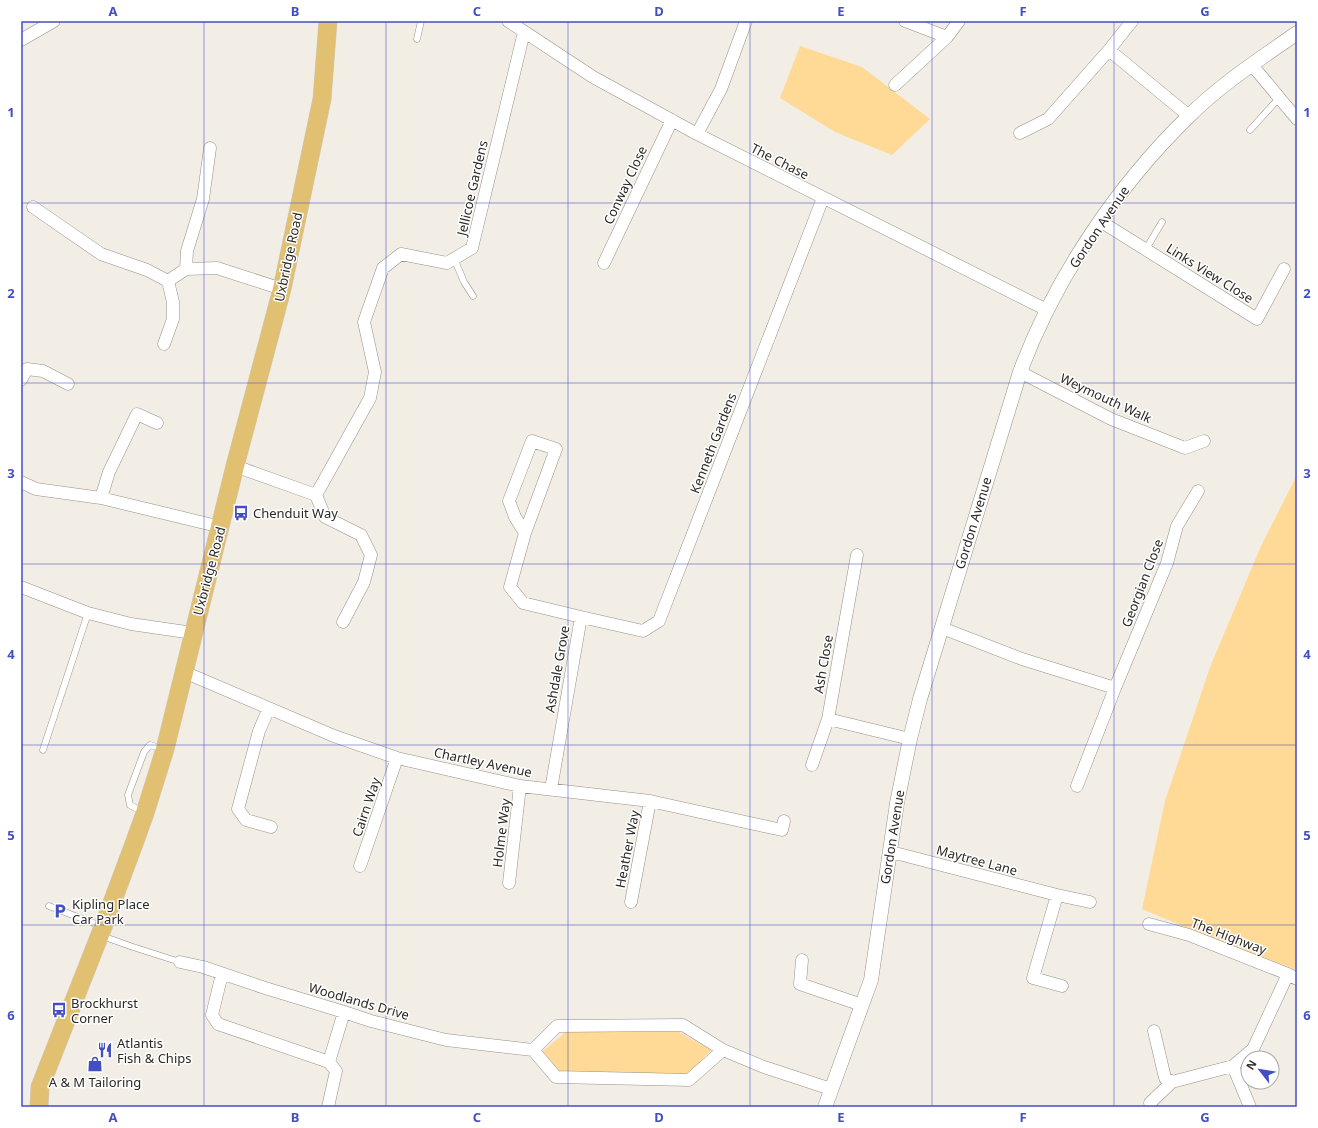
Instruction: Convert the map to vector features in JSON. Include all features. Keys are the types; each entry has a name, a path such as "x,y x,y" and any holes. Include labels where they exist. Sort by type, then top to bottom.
{"main road":[{"name":"Uxbridge Road","path":"40,1107 40,1087 145,813 165,749 235,466 282,289 322,99 328,21"}],"street":[{"path":"21,40 54,21"},
{"name":"The Chase","path":"508,21 593,77 697,134 1047,310"},
{"path":"697,134 721,89 746,21"},
{"path":"905,21 947,37"},
{"path":"895,85 947,37 959,21"},
{"path":"1020,133 1048,119 1109,50 1132,21"},
{"name":"Jellicoe Gardens","path":"316,495 370,398 375,372 364,322 383,268 401,254 447,263 472,248 524,32"},
{"name":"Gordon Avenue","path":"825,1107 871,980 897,803 920,699 1020,372 1047,310 1080,250 1144,163 1189,116 1211,97 1297,33"},
{"path":"1109,50 1189,116"},
{"path":"1252,65 1297,119"},
{"name":"Conway Close","path":"604,263 672,120"},
{"path":"186,269 187,251 203,199 210,148"},
{"name":"Kenneth Gardens","path":"581,617 643,631 659,621 823,198"},
{"path":"32,207 101,254 147,270 168,280"},
{"name":"Links View Close","path":"1100,221 1257,319 1284,269"},
{"path":"168,280 186,269 217,268 282,289"},
{"path":"164,344 173,319 173,302 168,280"},
{"path":"21,380 27,369 43,371 68,384"},
{"name":"Weymouth Walk","path":"1020,372 1111,419 1185,448 1204,441"},
{"path":"101,498 109,472 137,414 157,423"},
{"name":"Ashdale Grove","path":"525,533 509,501 532,441 556,449 525,533 510,587 523,603 581,617 551,789"},
{"path":"235,466 316,495 325,518 361,535 371,555 364,582 343,622"},
{"path":"21,482 36,489 101,498 221,527"},
{"name":"Georgian Close","path":"1077,786 1167,563 1177,526 1198,491"},
{"name":"Ash Close","path":"812,765 828,719 857,555"},
{"path":"21,587 88,613 131,624 193,633"},
{"path":"942,628 1022,659 1116,688"},
{"name":"Chartley Avenue","path":"184,672 334,736 398,758 520,786 650,801 782,830 784,822"},
{"path":"269,708 259,731 238,809 246,820 271,827"},
{"path":"828,719 910,739"},
{"name":"Cairn Way","path":"360,866 398,758"},
{"name":"Holme Way","path":"508,883 520,786"},
{"name":"Heather Way","path":"631,902 650,801"},
{"name":"Maytree Lane","path":"889,855 899,854 1090,902"},
{"path":"1058,895 1033,978 1062,986"},
{"name":"The Highway","path":"1149,924 1189,935 1293,976"},
{"path":"802,960 800,984 862,1005"},
{"name":"Woodlands Drive","path":"180,962 203,967 371,1021 446,1040 533,1050"},
{"path":"222,974 212,1015 218,1024 329,1062 336,1072 328,1107"},
{"path":"1150,1103 1172,1082 1233,1066 1253,1049 1293,976"},
{"path":"329,1062 344,1012"},
{"path":"723,1050 689,1080 556,1077 533,1050 557,1026 683,1025 723,1050 764,1067 831,1089"},
{"path":"1154,1031 1165,1078 1172,1082"},
{"path":"1233,1066 1250,1107"}],"lane":[{"path":"417,39 421,21"},
{"path":"1250,130 1279,98"},
{"path":"1146,249 1162,222"},
{"path":"454,258 464,282 473,296"},
{"path":"44,750 88,613"},
{"path":"49,906 133,947 180,962"}],"shaded area":[{"path":"800,46 862,67 930,119 892,155 835,132 780,98"},
{"path":"1297,475 1297,970 1209,937 1142,909 1165,801 1210,667 1261,546"},
{"path":"569,1029 677,1031 711,1050 687,1076 559,1071 543,1051"}],"place":[{"name":"Chenduit Way","path":"241,513"},
{"name":"Kipling Place Car Park","path":"60,911"},
{"name":"Brockhurst Corner","path":"59,1010"},
{"name":"Atlantis Fish & Chips","path":"105,1050"},
{"name":"A & M Tailoring","path":"95,1064"}]}
